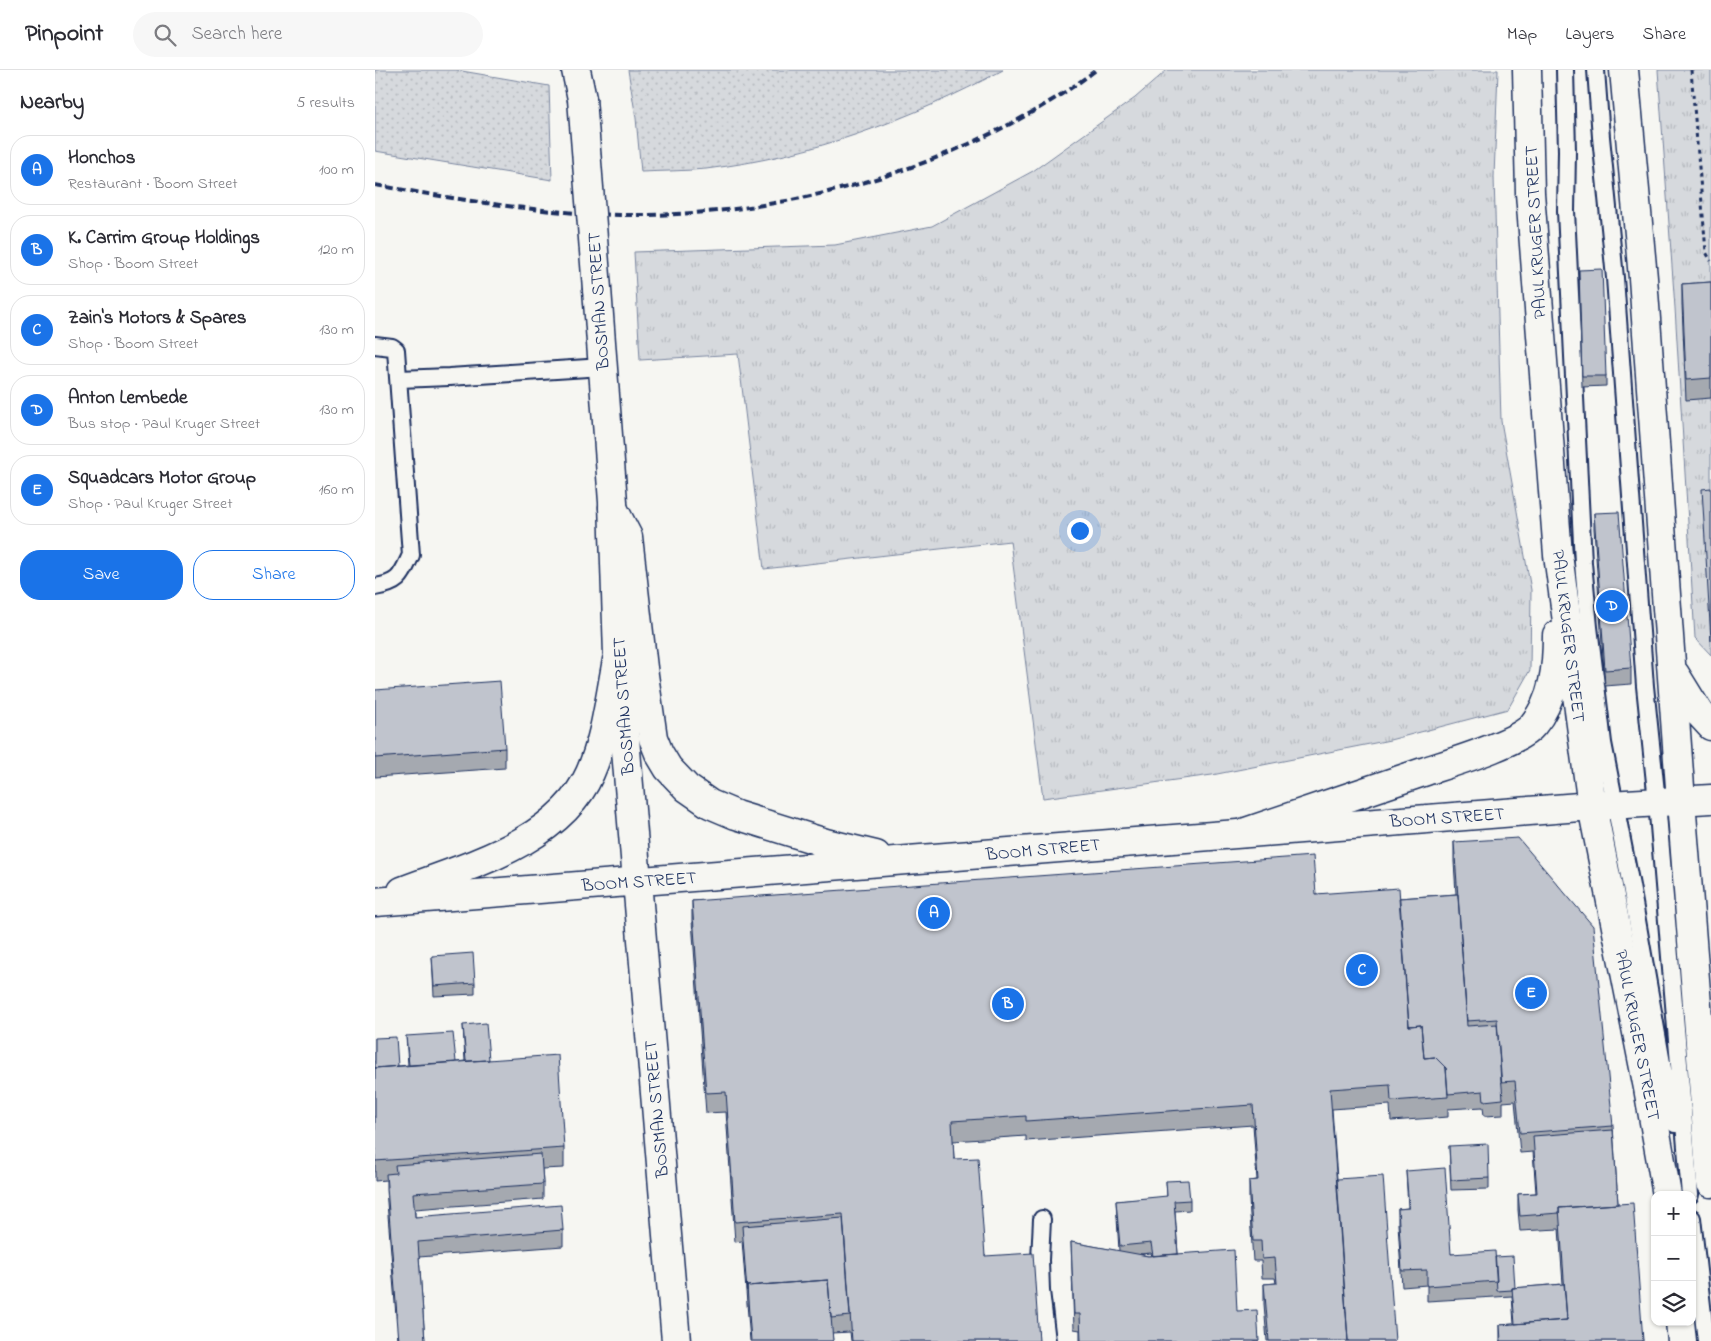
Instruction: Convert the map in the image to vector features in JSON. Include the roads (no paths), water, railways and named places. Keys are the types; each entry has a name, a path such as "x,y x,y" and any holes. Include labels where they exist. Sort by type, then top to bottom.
{"main road":[{"name":"BOSMAN STREET","path":"576,70 582,99 603,367 613,508 618,656 676,1341"},
{"name":"PAUL KRUGER STREET","path":"1527,70 1530,193 1558,555 1603,805 1666,1191"},
{"name":"PAUL KRUGER STREET","path":"1624,70 1643,278 1673,670 1669,801 1711,1183"},
{"path":"613,508 628,537 651,729 659,753 668,768 687,788 710,804 736,815 826,843 898,861"},
{"path":"1243,833 1503,743 1524,734 1533,726 1550,696 1557,656 1558,555"},
{"path":"375,901 519,844 545,828 562,814 581,790 590,774 599,748 618,656"},
{"path":"1673,670 1699,713 1711,726"},
{"name":"BOOM STREET","path":"375,901 1603,805 1711,799"},
{"path":"1680,1326 1682,1341"}],"lane":[{"name":"PAUL KRUGER STREET","path":"1565,70 1566,211 1583,563 1599,709 1603,805 1631,886 1666,1086 1687,1170"},
{"name":"PAUL KRUGER STREET","path":"1597,70 1601,137 1615,278 1645,686 1669,801 1690,1191"},
{"path":"375,345 392,347 397,350 411,555 401,576 388,585 375,587"},
{"path":"399,379 603,367"},
{"path":"1043,1219 1040,1260 1041,1291 1047,1341"},
{"path":"1694,1236 1706,1341"}],"railway":[{"path":"375,185 497,204 588,214 664,215 709,212 798,199 842,189 885,176 969,144 1018,120 1096,70"}],"place":[{"name":"Anton Lembede","path":"1612,606"},
{"name":"Honchos","path":"934,913"},
{"name":"Zain's Motors & Spares","path":"1362,970"},
{"name":"Squadcars Motor Group","path":"1531,993"},
{"name":"K. Carrim Group Holdings","path":"1008,1004"}]}
